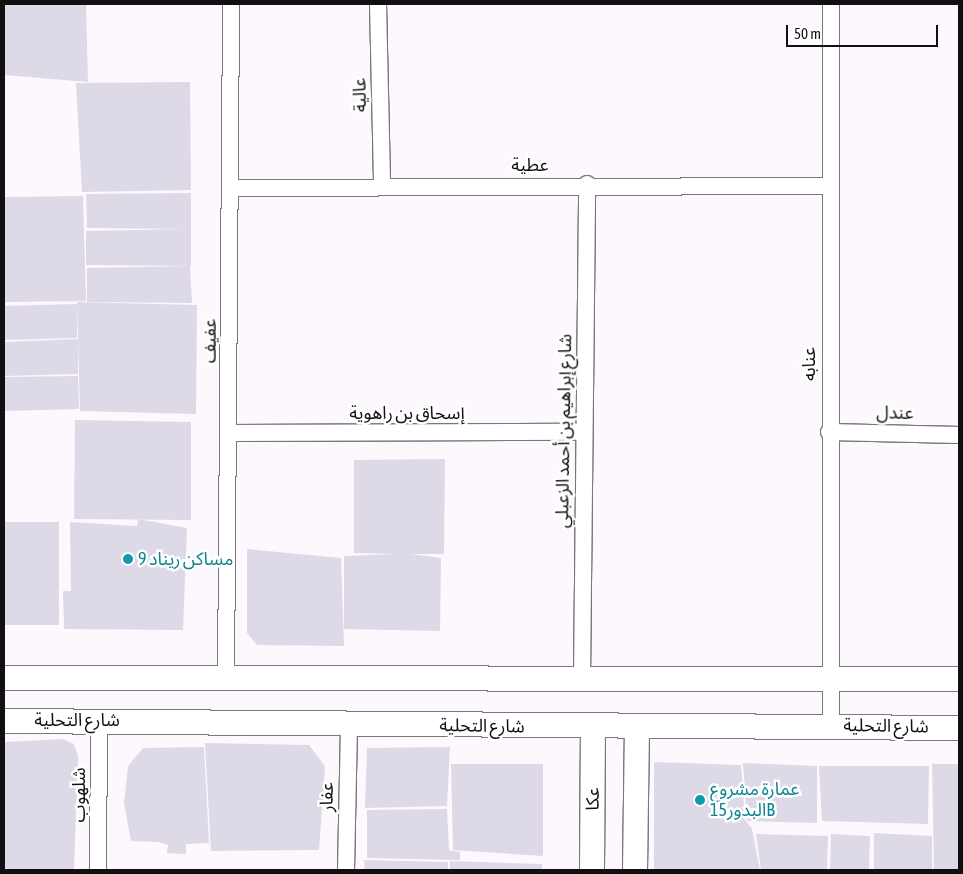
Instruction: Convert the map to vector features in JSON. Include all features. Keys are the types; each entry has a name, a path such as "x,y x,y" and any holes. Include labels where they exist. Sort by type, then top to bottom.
{"street":[{"name":"عفيف","path":"226,678 230,433 231,4"},
{"name":"عالية","path":"378,4 382,186"},
{"name":"عنابه","path":"831,4 831,725"},
{"name":"عطية","path":"230,188 587,184 830,186"},
{"name":"شارع إبراهيم بن أحمد الزعبلي","path":"582,679 587,184"},
{"name":"إسحاق بن راهوية","path":"230,433 584,432"},
{"name":"عندل","path":"830,432 959,435"},
{"path":"4,678 959,679"},
{"name":"شارع التحلية","path":"4,721 99,720 593,728 637,728 679,724 959,728"},
{"name":"شلهوب","path":"98,870 99,720"},
{"name":"عفار","path":"346,870 349,725"},
{"name":"عكا","path":"592,870 593,728"},
{"path":"635,870 637,728"}],"building":[{"path":"4,4 86,4 88,82 4,75"},
{"path":"190,82 191,190 82,192 76,83"},
{"path":"191,193 191,266 86,265 86,231 185,229 87,228 86,194"},
{"path":"83,196 86,301 4,302 4,197"},
{"path":"190,266 192,303 87,302 87,268"},
{"path":"77,302 197,305 196,414 80,411"},
{"path":"77,304 77,338 4,340 4,306"},
{"path":"78,339 78,374 4,376 4,342"},
{"path":"78,376 79,409 4,411 4,377"},
{"path":"75,420 191,422 191,520 74,519"},
{"path":"445,459 444,554 411,554 441,558 440,631 344,629 344,556 396,554 354,553 354,460"},
{"name":"مساكن ريناد 9","path":"138,519 187,528 183,630 64,629 63,591 71,591 70,522 137,526"},
{"path":"4,522 59,522 59,625 4,625"},
{"path":"247,549 341,558 344,646 257,645 247,633"},
{"path":"63,739 74,744 78,756 74,870 4,870 4,742"},
{"path":"205,743 309,745 325,766 319,850 211,851"},
{"path":"204,747 209,843 186,844 186,854 167,853 168,845 158,842 131,841 124,803 128,766 143,748"},
{"path":"450,747 447,806 365,808 367,748"},
{"name":"عمارة مشروع البدور15B","path":"654,762 741,765 745,820 752,829 760,870 654,870"},
{"path":"743,763 817,766 817,823 747,821"},
{"path":"451,764 543,764 543,856 453,850"},
{"path":"932,764 959,764 959,870 934,870"},
{"path":"819,766 929,766 928,824 822,821"},
{"path":"447,809 449,850 460,852 460,860 367,858 367,810"},
{"path":"874,833 932,836 932,870 874,870"},
{"path":"756,834 828,836 827,870 761,870"},
{"path":"831,834 870,836 869,870 830,870"},
{"path":"364,860 448,862 448,870 365,870"},
{"path":"450,861 542,864 542,870 450,870"}],"place":[{"name":"مساكن ريناد 9","path":"128,559"},
{"name":"عمارة مشروع البدور15B","path":"700,800"}]}
